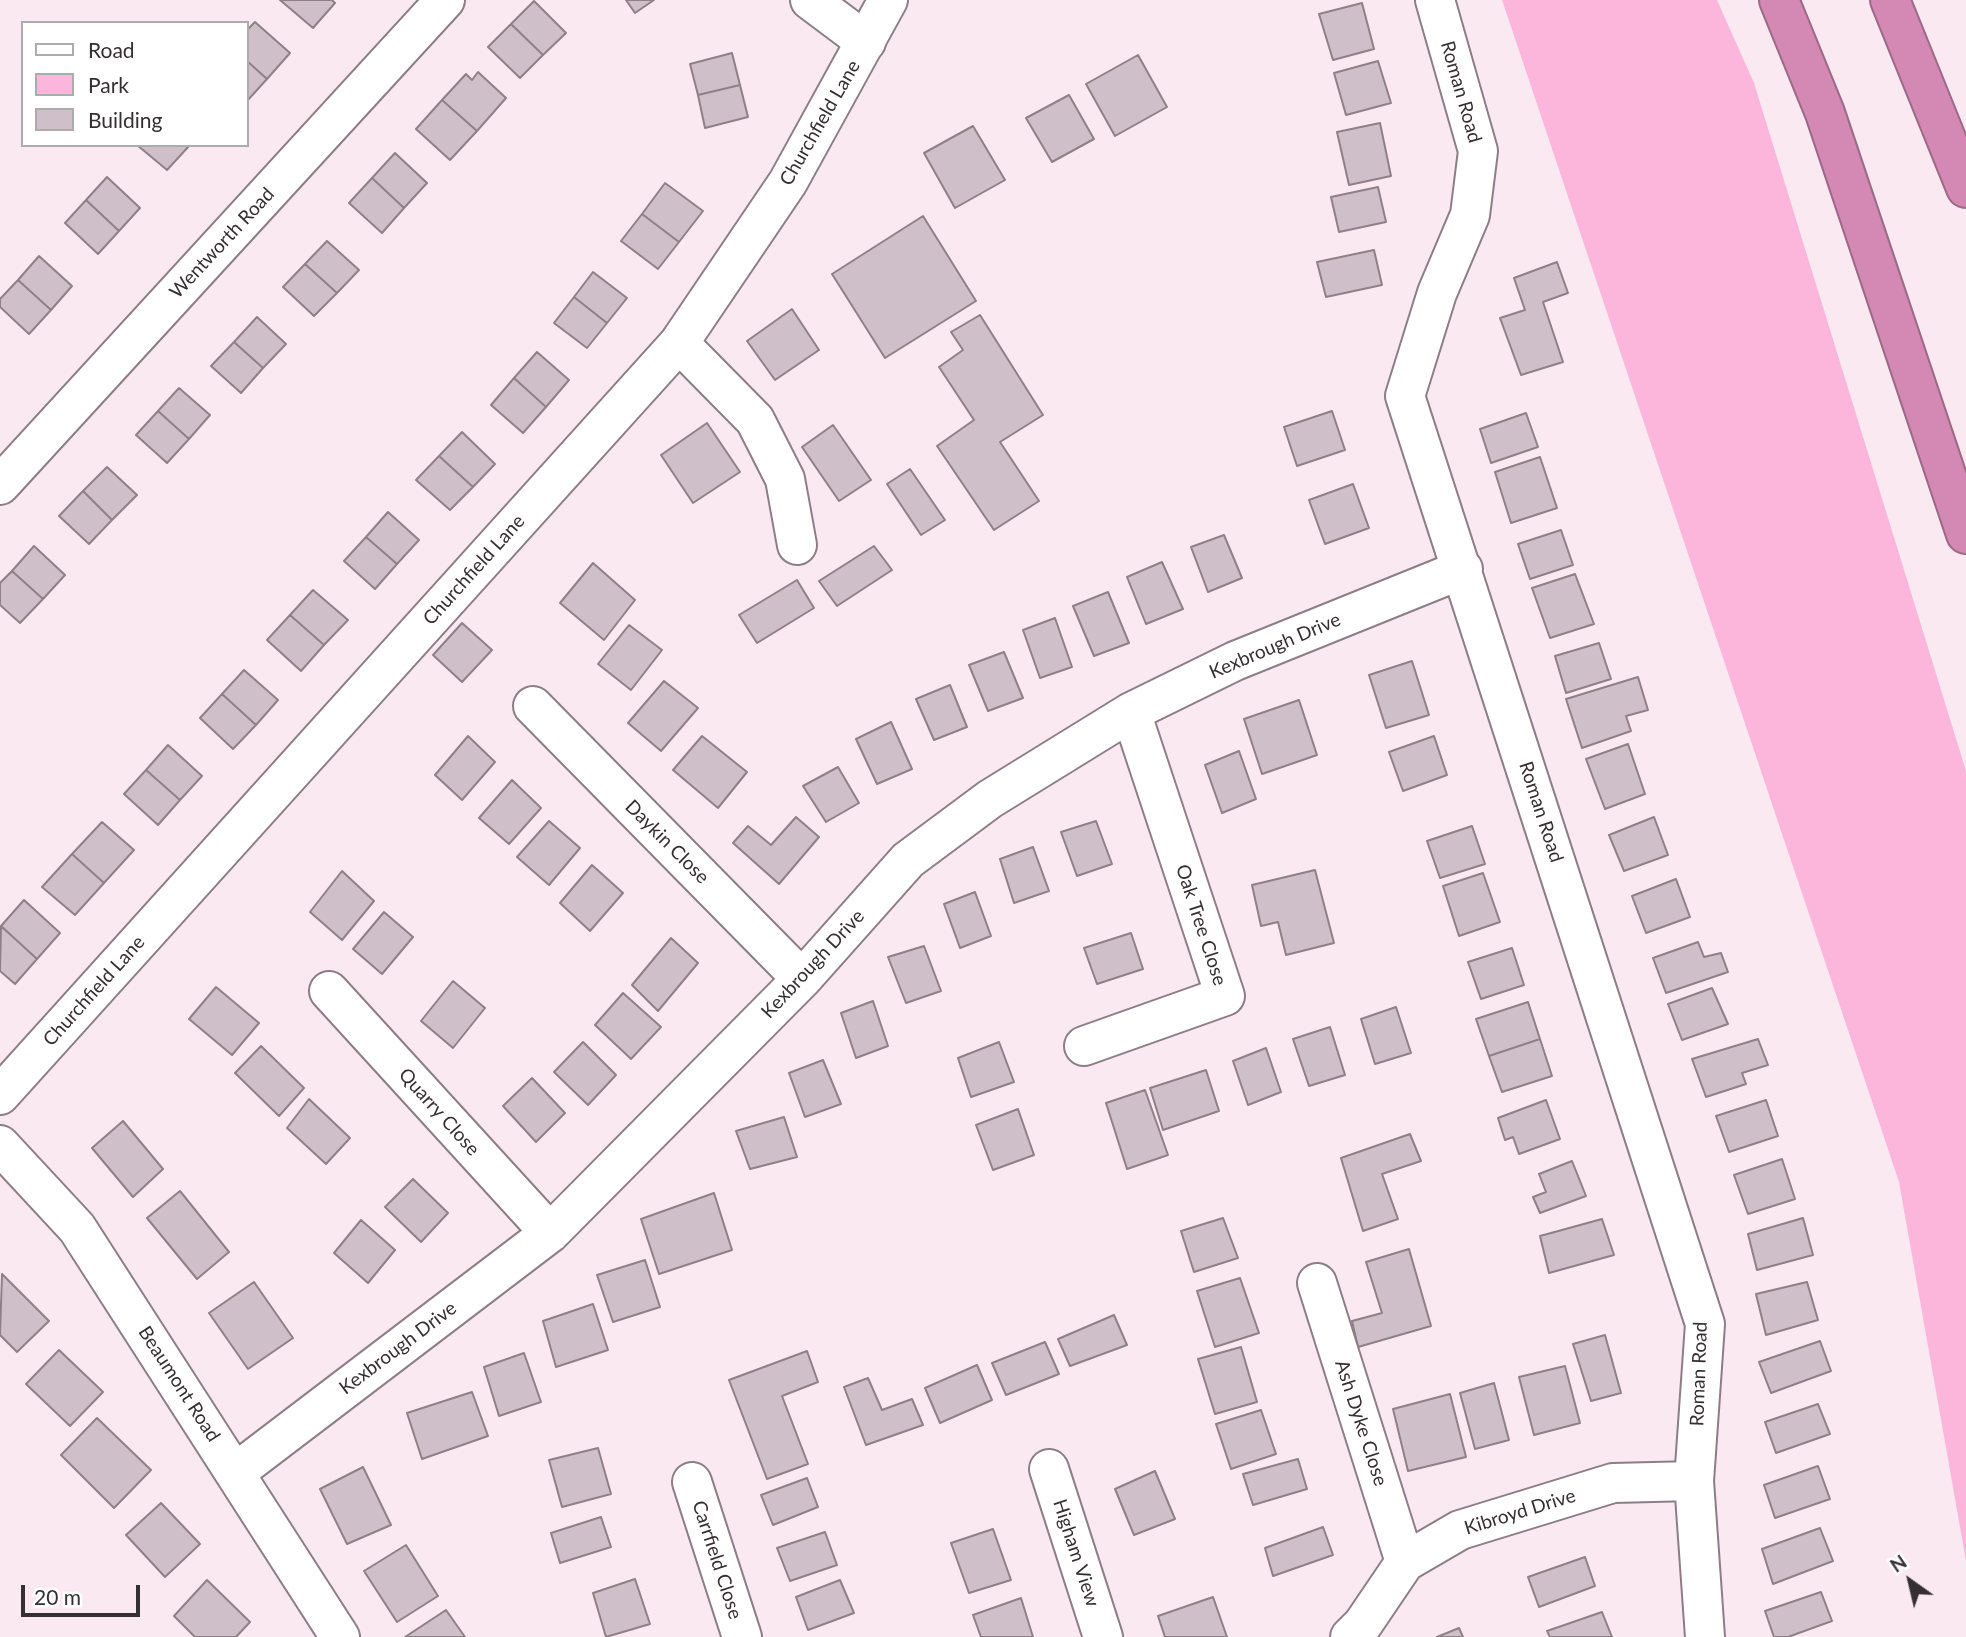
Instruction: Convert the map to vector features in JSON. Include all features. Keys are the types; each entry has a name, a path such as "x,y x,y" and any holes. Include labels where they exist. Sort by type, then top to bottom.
{"highway":[{"path":"1779,0 1825,113 1966,534"},
{"path":"1890,0 1966,188"}],"street":[{"name":"Wentworth Road","path":"0,485 445,0"},
{"path":"810,0 866,42"},
{"name":"Churchfield Lane","path":"0,1096 679,343 788,182 888,0"},
{"name":"Roman Road","path":"1436,0 1478,151 1470,215 1437,293 1405,396 1705,1324 1694,1481 1706,1637"},
{"path":"679,343 755,420 785,479 797,545"},
{"name":"Kexbrough Drive","path":"236,1472 550,1233 802,979 908,860 990,799 1130,712 1235,661 1463,569"},
{"name":"Daykin Close","path":"533,706 802,979"},
{"name":"Oak Tree Close","path":"1084,1046 1225,996 1130,712"},
{"name":"Quarry Close","path":"329,991 550,1233"},
{"name":"Beaumont Road","path":"0,1145 77,1228 340,1637"},
{"name":"Ash Dyke Close","path":"1317,1283 1405,1563"},
{"name":"Higham View","path":"1049,1469 1103,1637"},
{"name":"Kibroyd Drive","path":"1350,1637 1363,1625 1405,1563 1460,1530 1613,1483 1694,1481"},
{"name":"Carrfield Close","path":"692,1482 742,1637"}],"green space":[{"path":"1502,0 1717,0 1754,83 1966,771 1966,1561 1899,1182"}],"building":[{"path":"280,0 332,0 335,3 313,28"},
{"path":"626,0 654,0 635,13"},
{"path":"534,1 566,33 543,55 511,24"},
{"path":"1362,3 1374,49 1333,60 1319,14"},
{"path":"255,22 290,53 267,79 248,62 248,29"},
{"path":"511,24 543,55 520,78 488,47"},
{"path":"732,53 740,85 698,95 690,64"},
{"path":"1138,55 1167,107 1115,136 1086,84"},
{"path":"1378,61 1391,103 1346,115 1334,73"},
{"path":"248,62 267,79 248,100"},
{"path":"478,72 506,98 477,131 442,100 466,74 472,80"},
{"path":"740,85 748,117 705,128 698,95"},
{"path":"1069,95 1094,139 1052,162 1026,118"},
{"path":"442,100 477,131 450,160 416,129"},
{"path":"1380,123 1391,176 1349,185 1337,132"},
{"path":"973,126 1005,180 955,208 924,153"},
{"path":"139,147 188,147 167,170"},
{"path":"395,153 427,183 404,208 372,178"},
{"path":"107,177 140,208 119,231 86,200"},
{"path":"372,178 404,208 382,233 349,203"},
{"path":"665,183 703,211 679,242 642,214"},
{"path":"1378,187 1386,222 1339,232 1331,197"},
{"path":"86,200 119,231 98,254 65,223"},
{"path":"642,214 679,242 658,269 621,241"},
{"path":"923,216 976,301 885,358 832,274"},
{"path":"327,241 359,270 337,293 305,264"},
{"path":"1374,250 1382,285 1326,297 1317,262"},
{"path":"39,256 72,286 51,310 18,280"},
{"path":"1557,262 1568,293 1543,302 1563,362 1521,375 1500,318 1525,310 1514,278"},
{"path":"305,264 337,293 314,316 283,287"},
{"path":"593,272 627,298 607,323 574,297"},
{"path":"18,280 51,310 29,334 0,307 0,299"},
{"path":"574,297 607,323 587,348 554,323"},
{"path":"792,309 819,350 775,380 747,341"},
{"path":"980,315 1043,415 1000,442 1039,501 994,530 937,446 974,420 939,367 963,350 951,332"},
{"path":"257,317 286,344 263,368 234,342"},
{"path":"234,342 263,368 241,393 211,366"},
{"path":"537,352 569,380 546,407 514,378"},
{"path":"514,378 546,407 523,433 491,405"},
{"path":"179,388 210,415 189,439 158,411"},
{"path":"158,411 189,439 167,463 136,435"},
{"path":"1332,411 1345,450 1297,466 1284,427"},
{"path":"1526,413 1538,447 1491,463 1480,429"},
{"path":"707,423 740,472 693,503 661,455"},
{"path":"833,425 871,480 839,501 802,447"},
{"path":"462,432 495,464 473,487 439,456"},
{"path":"439,456 473,487 450,510 416,480"},
{"path":"1540,457 1557,508 1511,523 1495,472"},
{"path":"107,467 137,495 112,520 83,491"},
{"path":"910,469 945,520 921,535 887,484"},
{"path":"1353,484 1369,528 1325,544 1309,500"},
{"path":"83,491 112,520 89,544 59,516"},
{"path":"388,512 419,540 397,564 366,537"},
{"path":"1561,530 1573,565 1530,579 1518,544"},
{"path":"1224,535 1242,578 1208,592 1191,547"},
{"path":"366,537 397,564 375,589 344,561"},
{"path":"34,546 65,575 43,599 12,571"},
{"path":"874,546 892,570 837,606 819,581"},
{"path":"1162,562 1183,609 1146,624 1127,577"},
{"path":"593,563 635,600 604,640 560,603"},
{"path":"12,571 43,599 20,623 0,605 0,583"},
{"path":"1575,574 1594,624 1550,638 1532,588"},
{"path":"797,580 814,608 757,643 739,615"},
{"path":"313,590 348,620 324,645 290,615"},
{"path":"1108,592 1129,643 1094,656 1073,606"},
{"path":"290,615 324,645 301,671 267,640"},
{"path":"1055,618 1072,667 1040,678 1023,630"},
{"path":"462,623 492,650 462,682 433,655"},
{"path":"629,625 662,650 631,690 598,664"},
{"path":"1599,643 1611,679 1566,693 1555,656"},
{"path":"1004,652 1023,698 988,711 969,665"},
{"path":"1412,661 1429,715 1386,728 1369,675"},
{"path":"244,670 278,700 256,725 222,694"},
{"path":"1638,677 1648,710 1626,716 1631,731 1582,748 1566,699"},
{"path":"664,681 698,708 661,751 628,723"},
{"path":"950,685 967,727 934,740 916,699"},
{"path":"222,694 256,725 233,749 200,718"},
{"path":"1299,700 1317,755 1262,774 1244,719"},
{"path":"891,722 912,769 877,784 856,739"},
{"path":"468,736 495,762 462,800 435,775"},
{"path":"702,736 747,772 718,808 673,770"},
{"path":"1434,736 1447,775 1403,791 1389,752"},
{"path":"1628,744 1645,794 1605,809 1586,759"},
{"path":"168,745 202,776 180,800 146,770"},
{"path":"1239,751 1256,799 1222,813 1205,765"},
{"path":"838,767 859,803 826,822 803,786"},
{"path":"146,770 180,800 158,825 124,794"},
{"path":"512,780 541,808 509,844 479,818"},
{"path":"796,817 819,837 779,884 733,843 748,826 771,845"},
{"path":"1654,817 1668,855 1624,871 1609,835"},
{"path":"549,821 580,848 549,885 517,857"},
{"path":"1096,821 1112,864 1077,876 1061,832"},
{"path":"102,822 134,850 104,883 72,854"},
{"path":"1472,826 1485,864 1440,878 1427,841"},
{"path":"1033,847 1049,891 1014,903 1000,859"},
{"path":"72,854 104,883 75,915 42,887"},
{"path":"592,865 623,893 590,931 560,903"},
{"path":"1315,870 1334,943 1286,955 1278,922 1261,926 1252,885"},
{"path":"342,871 374,901 342,940 310,912"},
{"path":"1483,873 1500,922 1459,936 1443,886"},
{"path":"1676,879 1690,917 1646,933 1632,896"},
{"path":"975,892 991,936 960,948 944,904"},
{"path":"24,900 60,933 37,959 1,926"},
{"path":"384,912 413,937 382,974 353,949"},
{"path":"1,926 37,959 15,984 0,971"},
{"path":"1131,933 1143,969 1097,984 1084,948"},
{"path":"671,938 698,963 658,1011 632,985"},
{"path":"1698,942 1704,957 1721,953 1728,972 1666,993 1653,958"},
{"path":"924,946 941,991 906,1003 888,957"},
{"path":"1512,948 1524,985 1481,999 1468,962"},
{"path":"453,981 485,1008 453,1048 421,1021"},
{"path":"216,987 259,1023 232,1055 189,1019"},
{"path":"1712,988 1728,1024 1682,1040 1668,1004"},
{"path":"623,993 661,1027 631,1059 595,1025"},
{"path":"873,1001 888,1046 856,1058 841,1013"},
{"path":"1528,1002 1540,1039 1489,1056 1476,1019"},
{"path":"1396,1007 1411,1053 1375,1064 1361,1019"},
{"path":"1330,1027 1345,1075 1309,1086 1293,1039"},
{"path":"1540,1039 1552,1076 1502,1092 1489,1056"},
{"path":"1758,1039 1768,1065 1742,1073 1746,1084 1706,1097 1692,1059"},
{"path":"583,1042 616,1075 588,1105 554,1072"},
{"path":"999,1042 1014,1082 971,1097 958,1058"},
{"path":"261,1046 304,1088 279,1116 235,1073"},
{"path":"1266,1048 1281,1092 1248,1105 1233,1061"},
{"path":"823,1060 841,1104 805,1117 789,1073"},
{"path":"1206,1070 1219,1111 1163,1130 1150,1088"},
{"path":"532,1078 565,1113 536,1142 503,1106"},
{"path":"1145,1090 1168,1155 1127,1169 1106,1103"},
{"path":"309,1099 350,1138 326,1164 287,1128"},
{"path":"1546,1100 1560,1139 1519,1154 1513,1137 1505,1140 1498,1118"},
{"path":"1766,1100 1778,1136 1729,1152 1716,1116"},
{"path":"1018,1109 1034,1155 993,1170 976,1125"},
{"path":"784,1117 797,1157 750,1169 736,1131"},
{"path":"123,1121 163,1169 133,1197 92,1148"},
{"path":"1410,1134 1421,1161 1382,1174 1398,1219 1363,1231 1341,1158"},
{"path":"1782,1159 1795,1199 1748,1214 1734,1175"},
{"path":"1572,1161 1586,1196 1540,1213 1533,1197 1546,1192 1539,1174"},
{"path":"413,1179 448,1213 421,1242 385,1207"},
{"path":"180,1191 229,1252 197,1279 147,1218"},
{"path":"714,1193 732,1250 659,1274 641,1219"},
{"path":"1223,1218 1238,1258 1194,1272 1181,1231"},
{"path":"1803,1218 1813,1255 1757,1270 1748,1234"},
{"path":"1602,1219 1614,1255 1549,1273 1540,1236"},
{"path":"361,1220 395,1250 368,1283 334,1253"},
{"path":"1409,1249 1431,1326 1358,1347 1352,1321 1382,1313 1366,1262"},
{"path":"645,1260 660,1307 613,1322 597,1275"},
{"path":"2,1274 49,1321 17,1352 0,1335"},
{"path":"1240,1278 1259,1333 1215,1347 1197,1291"},
{"path":"254,1282 293,1338 248,1369 209,1313"},
{"path":"1807,1282 1818,1320 1766,1335 1756,1294"},
{"path":"593,1304 608,1350 556,1367 543,1321"},
{"path":"1114,1315 1127,1345 1070,1366 1058,1339"},
{"path":"1605,1335 1621,1393 1591,1401 1573,1344"},
{"path":"1820,1341 1831,1371 1771,1393 1759,1362"},
{"path":"1045,1342 1059,1374 1006,1395 992,1363"},
{"path":"1241,1347 1257,1402 1215,1414 1198,1359"},
{"path":"59,1350 103,1392 70,1426 26,1384"},
{"path":"807,1351 818,1382 782,1396 808,1464 767,1479 729,1380"},
{"path":"524,1353 541,1402 499,1416 484,1367"},
{"path":"977,1365 992,1400 940,1423 925,1388"},
{"path":"1565,1366 1580,1423 1534,1435 1519,1377"},
{"path":"868,1378 882,1410 912,1399 923,1425 866,1445 844,1387"},
{"path":"1494,1383 1509,1440 1475,1449 1460,1393"},
{"path":"472,1392 488,1436 422,1459 407,1413"},
{"path":"1450,1394 1466,1457 1408,1471 1393,1409"},
{"path":"1818,1404 1830,1434 1776,1453 1765,1422"},
{"path":"1261,1410 1276,1454 1231,1469 1216,1424"},
{"path":"97,1418 151,1470 114,1508 61,1455"},
{"path":"598,1448 611,1494 562,1507 549,1460"},
{"path":"1298,1459 1307,1489 1253,1505 1243,1474"},
{"path":"1818,1466 1830,1499 1775,1518 1764,1485"},
{"path":"363,1467 391,1525 347,1544 320,1489"},
{"path":"1155,1471 1175,1519 1134,1535 1115,1489"},
{"path":"807,1478 818,1507 773,1525 761,1495"},
{"path":"161,1503 200,1544 165,1577 126,1535"},
{"path":"601,1517 611,1547 560,1563 551,1533"},
{"path":"1323,1527 1333,1555 1273,1576 1265,1548"},
{"path":"1820,1528 1833,1561 1773,1584 1762,1549"},
{"path":"993,1529 1011,1580 969,1593 951,1543"},
{"path":"825,1532 837,1565 790,1581 777,1548"},
{"path":"406,1545 438,1596 397,1622 364,1571"},
{"path":"1585,1557 1595,1586 1539,1607 1528,1577"},
{"path":"635,1579 650,1624 606,1637 593,1593"},
{"path":"207,1580 250,1622 236,1637 195,1637 174,1616"},
{"path":"840,1580 854,1613 808,1630 796,1597"},
{"path":"1821,1592 1832,1621 1788,1637 1774,1637 1765,1611"},
{"path":"1213,1597 1227,1637 1165,1637 1158,1616"},
{"path":"1021,1598 1033,1637 981,1637 973,1615"},
{"path":"446,1610 465,1637 405,1637"},
{"path":"1602,1612 1612,1637 1550,1637 1547,1631"},
{"path":"1459,1628 1463,1637 1437,1637"}]}
